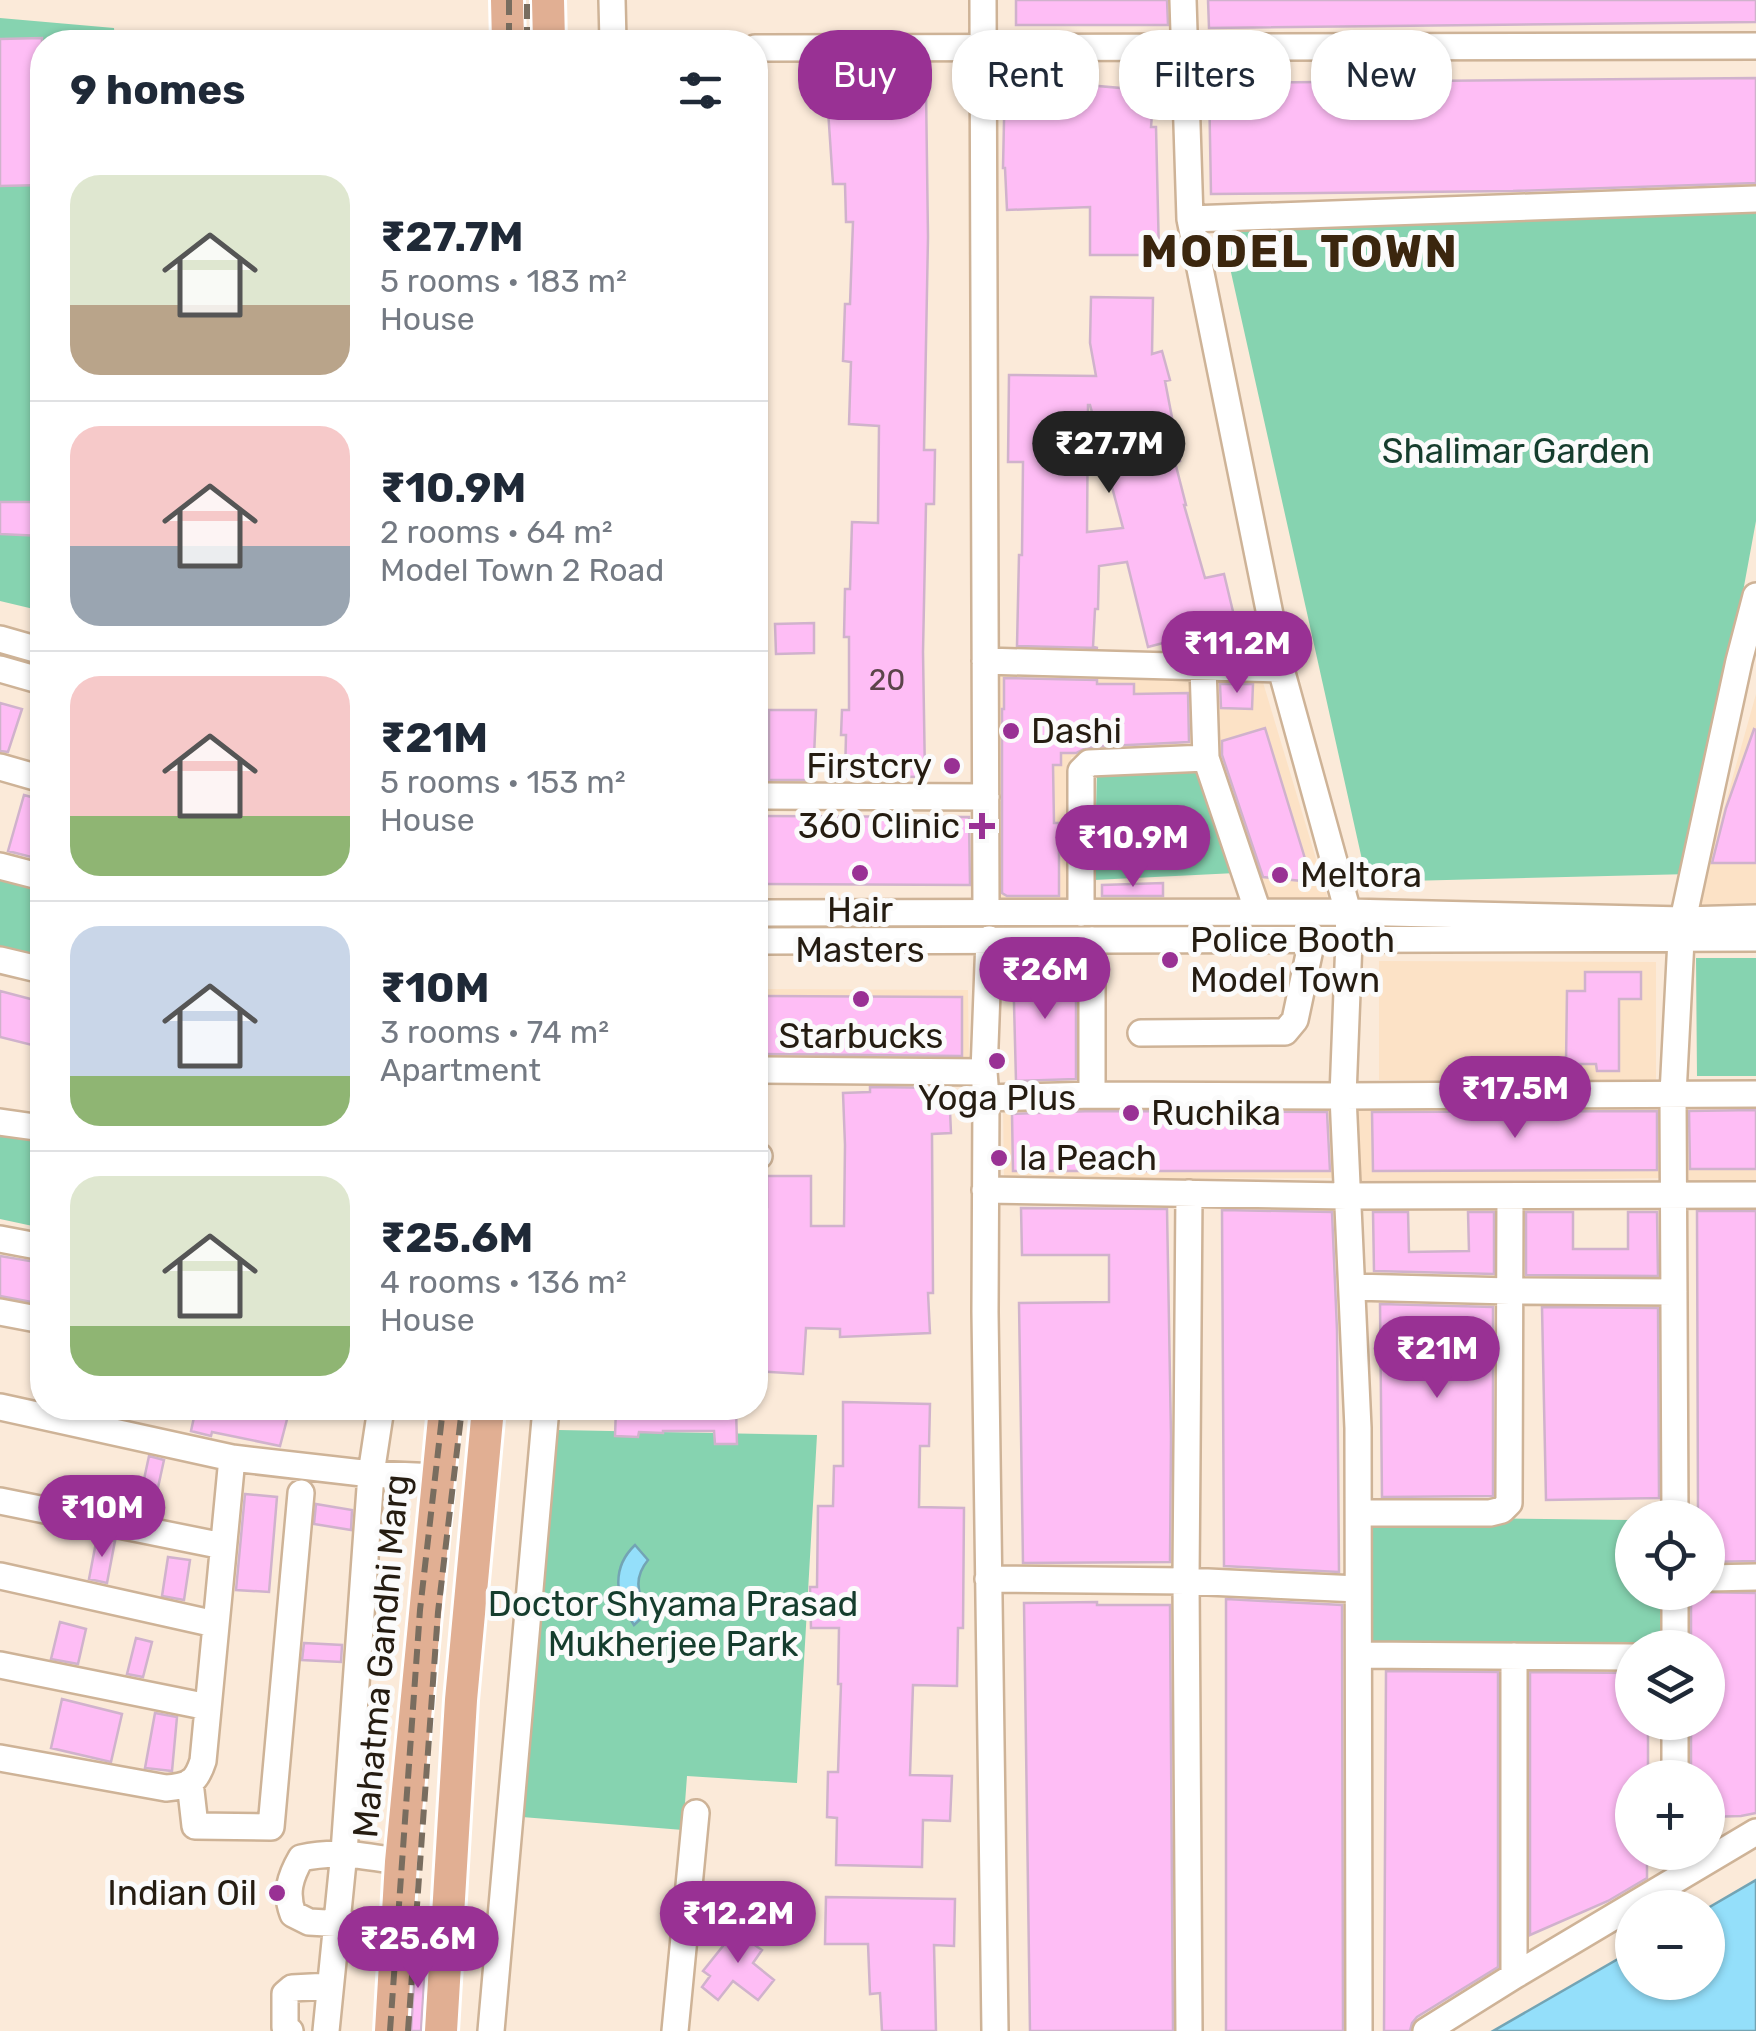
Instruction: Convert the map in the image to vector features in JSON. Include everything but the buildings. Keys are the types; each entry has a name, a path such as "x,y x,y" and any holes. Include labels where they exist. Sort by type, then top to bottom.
{"main road":[{"path":"508,0 508,30"},
{"path":"548,0 549,30"},
{"name":"Mahatma Gandhi Marg","path":"390,2031 401,1862 444,1420"},
{"path":"442,2031 461,1700 487,1420"}],"street":[{"path":"612,0 613,30"},
{"path":"983,0 984,30"},
{"path":"1184,0 1184,30"},
{"path":"768,48 952,46"},
{"path":"1291,46 1756,46"},
{"path":"984,120 986,912"},
{"path":"1187,120 1190,219 1281,669 1348,912 1342,1096 1358,1428 1359,2031"},
{"path":"1190,219 1756,199"},
{"path":"1675,1500 1673,1094 1682,930 1748,661 1756,596"},
{"path":"0,639 30,647"},
{"path":"985,662 1281,669"},
{"path":"1203,667 1206,758 1258,912"},
{"path":"0,669 30,678"},
{"path":"1081,913 1081,771 1089,763 1206,758"},
{"path":"0,767 30,776"},
{"path":"768,796 986,797"},
{"path":"0,866 30,874"},
{"path":"768,913 1348,912 1682,930 1756,938"},
{"path":"768,941 1349,940 1682,930 1756,918"},
{"path":"989,940 985,1190 995,2031"},
{"path":"1092,940 1092,1095"},
{"path":"1140,1033 1285,1032 1295,1020 1312,940"},
{"path":"0,960 30,967"},
{"path":"768,1071 1092,1095 1756,1094"},
{"path":"0,1122 30,1126"},
{"path":"985,1190 1347,1196 1756,1195"},
{"path":"1189,1193 1189,2031"},
{"path":"1359,1513 1490,1512 1502,1510 1509,1503 1510,1196"},
{"path":"0,1238 30,1244"},
{"path":"1352,1287 1674,1292"},
{"path":"0,1312 30,1318"},
{"path":"0,1407 30,1414"},
{"path":"59,1420 232,1458 371,1474 438,1477"},
{"path":"326,2031 344,1852 371,1474 379,1420"},
{"path":"491,2031 545,1420"},
{"path":"0,1758 166,1788 184,1787 198,1777 203,1761 232,1458"},
{"path":"190,1782 194,1826 272,1827 301,1494"},
{"path":"0,1502 223,1546"},
{"path":"0,1576 215,1624"},
{"path":"1725,1577 1756,1576"},
{"path":"988,1579 1186,1581 1358,1590"},
{"path":"1359,1654 1615,1658"},
{"path":"1514,1656 1514,1976"},
{"path":"0,1664 208,1707"},
{"path":"675,2031 696,1813"},
{"path":"1432,2029 1756,1832"},
{"path":"397,1927 309,1922 293,1914 288,1899 292,1874 301,1858 344,1852 401,1862"},
{"path":"1676,1870 1676,1880"},
{"path":"290,2031 285,2027 288,1990 330,1986"}],"shaded area":[{"path":"995,667 1262,679 1329,902 1258,904 1206,754 1071,757 1079,906 996,902"},
{"path":"1756,694 1756,903 1697,905"},
{"path":"1379,961 1656,962 1656,1081 1379,1080"},
{"path":"768,989 968,990 969,1066 768,1065"},
{"path":"1756,1089 1756,1181 1687,1181 1686,1090"},
{"path":"1341,1103 1342,1178 1004,1179 1003,1104"},
{"path":"1666,1103 1668,1178 1355,1183 1354,1108"}],"green space":[{"path":"0,18 114,28 30,30 30,608 0,601"},
{"name":"Shalimar Garden","path":"1756,203 1756,521 1691,874 1367,882 1220,223"},
{"path":"1204,767 1236,873 1094,880 1097,772"},
{"path":"0,878 30,886 30,972 0,966"},
{"path":"1696,958 1756,958 1756,1076 1697,1076"},
{"path":"0,1131 30,1137 30,1225 0,1219"},
{"name":"Doctor Shyama Prasad Mukherjee Park","path":"558,1430 817,1435 797,1783 687,1776 683,1830 522,1817"},
{"path":"1368,1517 1615,1520 1615,1610 1661,1610 1661,1630 1615,1630 1615,1647 1367,1648"}],"water":[{"path":"635,1545 648,1560 638,1585 649,1611 634,1625 618,1584 622,1564"},
{"path":"1756,1880 1756,2031 1493,2031 1615,1961 1615,2000 1725,2000 1725,1898"}],"railway":[{"path":"509,0 509,30"},
{"path":"527,0 527,30"},
{"path":"390,2031 420,1610 442,1420"},
{"path":"408,2031 438,1612 461,1420"}],"place":[{"name":"Dashi","path":"1011,731"},
{"name":"Firstcry","path":"952,766"},
{"name":"360 Clinic","path":"982,826"},
{"name":"Hair Masters","path":"860,873"},
{"name":"Meltora","path":"1280,875"},
{"name":"Police Booth Model Town","path":"1170,960"},
{"name":"Starbucks","path":"861,999"},
{"name":"Yoga Plus","path":"997,1061"},
{"name":"Ruchika","path":"1131,1113"},
{"name":"la Peach","path":"999,1158"},
{"name":"Indian Oil","path":"277,1893"}],"district":[{"name":"MODEL TOWN","path":"1300,251"}]}
